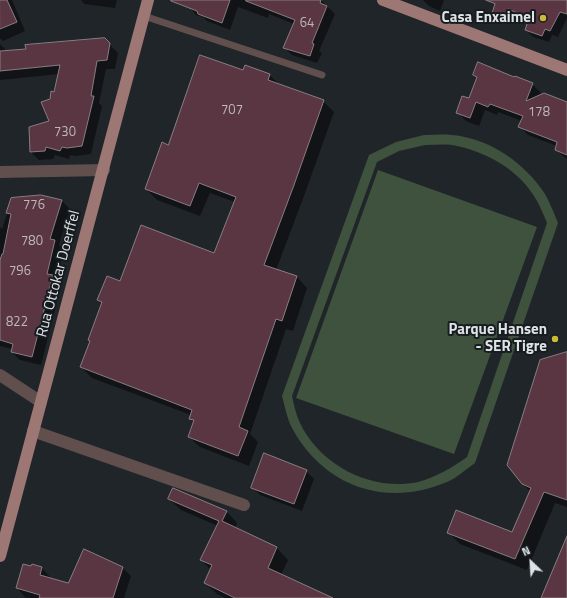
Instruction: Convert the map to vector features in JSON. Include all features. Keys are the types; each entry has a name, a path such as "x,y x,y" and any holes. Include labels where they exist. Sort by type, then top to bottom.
{"main road":[{"name":"Rua Ottokar Doerffel","path":"0,556 104,170 148,0"},
{"path":"383,0 567,70"}],"street":[{"path":"0,172 104,170"},
{"path":"0,375 41,402"},
{"path":"33,431 244,505"}],"lane":[{"path":"144,16 322,75"}],"green space":[{"path":"424,135 448,135 466,137 492,147 517,162 537,183 547,197 558,223 475,463 458,476 447,482 424,490 402,493 380,492 359,487 339,478 321,465 305,448 292,428 287,417 282,396 369,155 396,142","holes":["425,145 452,145 465,148 489,157 512,171 530,190 547,223 467,457 456,465 431,478 418,482 400,484 383,483 365,479 349,472 334,463 320,451 309,438 300,423 292,396 377,162 399,151"]},
{"path":"378,170 537,227 454,454 296,398"}],"building":[{"path":"0,0 7,0 17,22 0,29"},
{"path":"171,0 230,0 222,23 198,14 197,11"},
{"path":"246,0 321,0 320,3 327,6 312,43 314,44 310,56 283,48 295,20"},
{"path":"486,0 567,0 567,14 560,12 550,31 545,29 542,36 525,30 529,18 508,9 504,18 492,13 495,4"},
{"path":"105,38 110,43 107,60 97,61 91,96 94,96 82,146 67,148 62,147 60,151 46,147 45,151 30,152 29,127 49,121 41,102 50,99 51,91 54,92 60,65 0,71 0,51 26,49 25,45"},
{"path":"200,55 243,70 245,65 270,74 268,80 324,100 264,265 297,276 282,321 276,319 239,427 248,431 238,456 188,437 194,420 189,419 192,410 80,367 102,302 97,300 107,276 120,281 141,225 214,253 236,197 199,183 190,206 145,189 162,142 168,145"},
{"path":"478,62 533,83 526,101 544,93 567,102 567,155 555,150 557,142 518,127 523,116 490,104 488,107 476,102 470,118 456,113 462,96 469,98 477,77 473,75"},
{"path":"41,195 62,200 50,239 55,240 47,274 53,275 32,357 11,352 13,344 0,340 0,260 3,254 11,214 6,213 11,198"},
{"path":"567,352 567,500 544,492 515,559 447,533 456,510 512,532 531,488 522,484 507,465 540,360"},
{"path":"264,453 307,470 294,504 251,488"},
{"path":"173,488 227,511 222,521 277,547 268,568 333,598 235,598 204,583 212,565 200,560 219,521 168,499"},
{"path":"567,536 567,598 541,598"},
{"path":"84,549 123,567 113,598 39,598 40,595 16,588 23,564 31,566 32,564 42,567 40,575 68,583"}],"place":[{"name":"Casa Enxaimel","path":"543,18"},
{"name":"Parque Hansen - SER Tigre","path":"555,339"}]}
